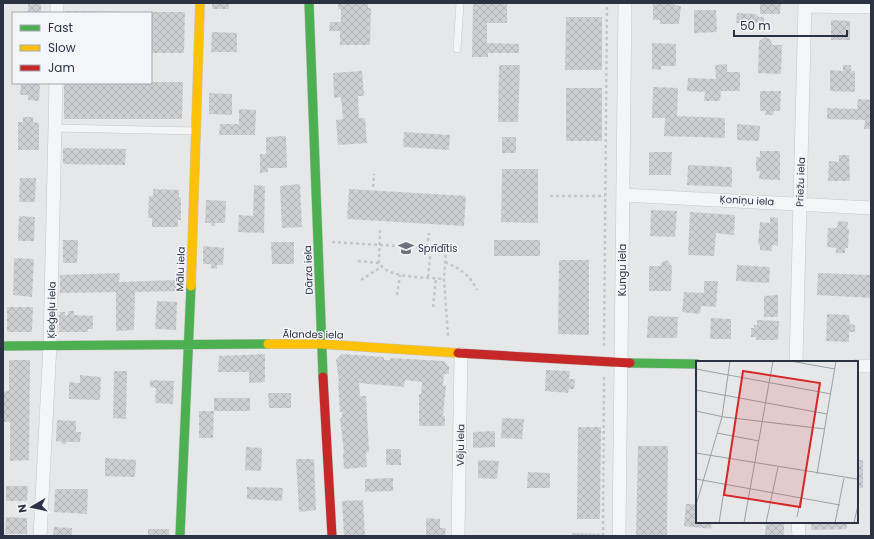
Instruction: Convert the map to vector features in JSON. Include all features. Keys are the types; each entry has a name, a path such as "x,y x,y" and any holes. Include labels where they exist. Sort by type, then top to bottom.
{"street":[{"name":"Mālu iela","path":"180,536 189,345 200,3"},
{"name":"Dārza iela","path":"309,3 321,344 332,536"},
{"name":"Kungu iela","path":"619,536 625,3"},
{"path":"805,4 871,7"},
{"name":"Priežu iela","path":"796,361 805,4"},
{"name":"Ķieģeļu iela","path":"40,536 50,345 56,84"},
{"name":"Ķoniņu iela","path":"623,195 799,203 871,208"},
{"name":"Ālandes iela","path":"3,346 321,344 622,363 696,364"},
{"name":"Vēju iela","path":"455,353 458,536"},
{"path":"858,366 871,366"},
{"path":"798,523 799,536"}],"lane":[{"path":"457,49 460,3"},
{"path":"55,128 196,131"}],"path":[{"path":"602,536 607,3"},
{"path":"373,187 374,174"},
{"path":"550,196 606,196"},
{"path":"380,230 379,263 381,267 400,275 444,279"},
{"path":"427,248 429,233"},
{"path":"318,241 446,249 444,279 455,353"},
{"path":"428,277 431,248"},
{"path":"358,261 379,263"},
{"path":"445,262 461,269 472,279 477,290"},
{"path":"361,280 381,267"},
{"path":"397,295 400,275"},
{"path":"433,307 436,278"}],"building":[{"path":"28,3 41,3 41,12 28,12"},
{"path":"212,3 229,3 229,9 212,9"},
{"path":"338,3 368,3 368,8 371,8 370,45 340,45 340,31 329,31 330,22 341,22 341,9 338,9"},
{"path":"473,3 507,3 507,23 487,23 487,43 519,44 519,53 488,53 488,57 472,57"},
{"path":"653,3 674,3 674,5 681,6 679,24 660,24 660,20 653,20"},
{"path":"760,3 781,3 780,14 760,14"},
{"path":"694,10 716,10 717,32 694,33"},
{"path":"66,11 122,12 66,12"},
{"path":"152,12 185,12 184,53 152,53"},
{"path":"737,13 756,14 759,17 764,17 764,23 736,23"},
{"path":"566,17 602,17 602,70 565,70"},
{"path":"831,20 850,21 850,40 831,40"},
{"path":"212,32 237,33 237,52 211,52"},
{"path":"765,37 771,40 772,45 782,45 781,74 758,73 759,41"},
{"path":"652,43 676,44 676,66 661,66 661,70 652,69"},
{"path":"727,64 727,72 740,72 740,91 721,91 720,101 704,101 705,92 687,91 688,78 716,79 715,65"},
{"path":"499,65 520,65 518,122 498,122"},
{"path":"843,65 851,65 851,71 855,71 855,92 830,91 830,70 843,71"},
{"path":"362,71 364,96 358,96 359,118 365,118 367,143 338,145 336,120 343,119 341,97 334,98 333,73"},
{"path":"152,82 183,82 182,119 64,119 64,84 152,84"},
{"path":"21,84 40,84 39,101 28,100 28,95 20,95"},
{"path":"653,87 678,88 677,116 725,118 725,138 664,136 665,118 652,118"},
{"path":"566,88 602,88 602,141 566,141"},
{"path":"760,91 781,91 780,111 774,111 773,115 765,115 766,111 760,111"},
{"path":"209,93 232,94 232,115 209,114"},
{"path":"858,99 871,100 871,129 864,129 865,120 827,119 827,108 857,109"},
{"path":"239,109 256,110 255,135 219,135 220,124 239,124"},
{"path":"23,117 33,117 33,122 39,123 39,150 18,150 18,122 23,122"},
{"path":"737,124 760,126 759,141 737,140"},
{"path":"404,132 450,135 449,150 403,147"},
{"path":"286,136 287,168 268,168 268,172 260,173 260,154 266,154 266,137"},
{"path":"502,137 516,137 516,153 502,153"},
{"path":"63,148 126,149 125,165 63,164"},
{"path":"760,151 780,151 780,180 759,179 760,171 756,171 756,157 760,157"},
{"path":"649,152 672,152 671,175 649,175"},
{"path":"839,155 849,155 850,181 828,181 829,161 839,162"},
{"path":"688,165 732,167 732,187 687,185"},
{"path":"502,169 538,169 538,223 501,222"},
{"path":"20,178 36,178 35,202 19,202"},
{"path":"300,184 302,227 282,228 280,186"},
{"path":"254,185 265,186 264,233 238,232 239,215 253,216"},
{"path":"153,189 179,190 179,198 181,197 181,220 178,220 178,227 152,227 152,218 148,218 149,196 153,196"},
{"path":"349,189 466,196 464,226 347,219"},
{"path":"206,200 226,201 225,223 215,223 215,226 211,226 211,223 205,223"},
{"path":"651,210 677,211 675,237 650,236"},
{"path":"690,212 735,215 734,235 716,233 714,256 688,255"},
{"path":"19,216 35,217 34,241 18,241"},
{"path":"770,217 778,218 778,246 772,245 772,251 760,250 760,245 758,244 760,222 770,223"},
{"path":"838,221 848,222 848,248 845,248 845,253 836,253 836,248 827,247 828,228 837,228"},
{"path":"63,240 78,240 77,263 63,263"},
{"path":"494,240 540,240 540,256 494,256"},
{"path":"271,242 294,242 294,264 272,264"},
{"path":"203,246 224,248 223,265 217,265 217,269 211,268 211,264 203,264"},
{"path":"14,258 34,259 32,297 13,295"},
{"path":"559,260 589,260 589,335 558,334"},
{"path":"667,260 672,266 671,291 649,291 649,266 660,266 662,262"},
{"path":"737,265 770,267 769,283 736,281"},
{"path":"120,273 119,282 177,280 176,291 135,292 134,330 116,331 116,292 60,293 60,275"},
{"path":"818,273 871,275 871,298 817,295"},
{"path":"704,281 718,281 716,307 701,306 700,314 682,312 684,292 704,293"},
{"path":"778,295 778,317 764,317 764,296"},
{"path":"157,301 177,302 176,330 155,329"},
{"path":"7,307 33,307 32,332 7,332"},
{"path":"68,311 74,311 74,315 93,316 93,329 88,329 88,332 59,332 60,312 65,312 65,315 68,315"},
{"path":"827,314 849,315 850,324 855,325 855,332 849,332 849,342 826,341"},
{"path":"648,316 678,317 677,338 647,338"},
{"path":"711,318 731,319 731,339 710,339"},
{"path":"757,320 779,321 778,340 756,340 756,337 751,337 751,328 754,328 754,325 757,325"},
{"path":"265,354 265,382 249,383 249,372 218,372 219,356"},
{"path":"342,354 384,357 384,360 390,360 390,358 444,361 449,367 449,374 444,374 443,385 446,386 443,416 445,416 445,426 419,426 419,394 421,394 422,382 405,380 404,387 359,383 360,396 366,396 369,452 366,452 367,467 344,469 344,453 340,418 342,417 342,412 340,412 339,382 336,360"},
{"path":"9,360 30,360 29,460 10,461 10,422 3,422 3,392 9,391"},
{"path":"546,370 570,371 569,379 575,379 574,389 569,389 568,393 545,391"},
{"path":"114,371 127,371 126,419 113,418"},
{"path":"80,375 101,377 100,400 69,399 69,382 80,383"},
{"path":"150,380 174,381 173,404 155,403 156,388 150,387"},
{"path":"268,393 291,393 291,408 269,408"},
{"path":"214,398 250,398 250,411 214,411"},
{"path":"199,411 214,411 213,438 199,438"},
{"path":"502,418 524,419 522,439 501,438"},
{"path":"57,420 76,421 76,432 81,432 80,442 66,442 66,444 62,444 62,442 56,441"},
{"path":"578,427 601,427 600,519 577,519"},
{"path":"495,431 495,447 473,448 473,432"},
{"path":"638,446 668,446 667,536 636,536"},
{"path":"246,447 262,448 261,471 245,470"},
{"path":"386,449 401,449 401,465 386,465"},
{"path":"105,458 136,460 135,477 105,476"},
{"path":"296,459 314,459 316,510 299,512"},
{"path":"478,460 499,461 497,479 478,478"},
{"path":"858,460 863,460 863,488 858,488"},
{"path":"528,472 550,473 550,488 527,488"},
{"path":"393,478 393,491 365,492 365,479"},
{"path":"6,486 28,486 27,501 6,501"},
{"path":"247,487 283,488 282,501 247,499"},
{"path":"55,489 88,489 87,514 54,512"},
{"path":"363,500 365,535 344,536 342,501"},
{"path":"686,504 696,504 696,523 712,523 711,529 684,526"},
{"path":"6,517 27,518 27,534 5,534"},
{"path":"426,518 440,519 440,528 446,528 445,536 426,536"},
{"path":"766,523 784,523 784,536 765,536"},
{"path":"811,523 847,523 847,529 811,530"},
{"path":"54,527 72,528 72,536 53,536"},
{"path":"148,529 169,529 169,536 148,536"},
{"path":"572,533 600,534 600,536 572,536"}],"traffic: fast":[{"path":"309,3 323,377"},
{"path":"180,536 191,286"},
{"path":"3,346 268,344"},
{"path":"630,363 696,364"}],"traffic: slow":[{"path":"191,286 200,3"},
{"path":"268,344 321,344 458,353"}],"traffic: jam":[{"path":"458,353 630,363"},
{"path":"323,377 332,536"}],"place":[{"name":"Sprīdītis","path":"406,248"}]}
